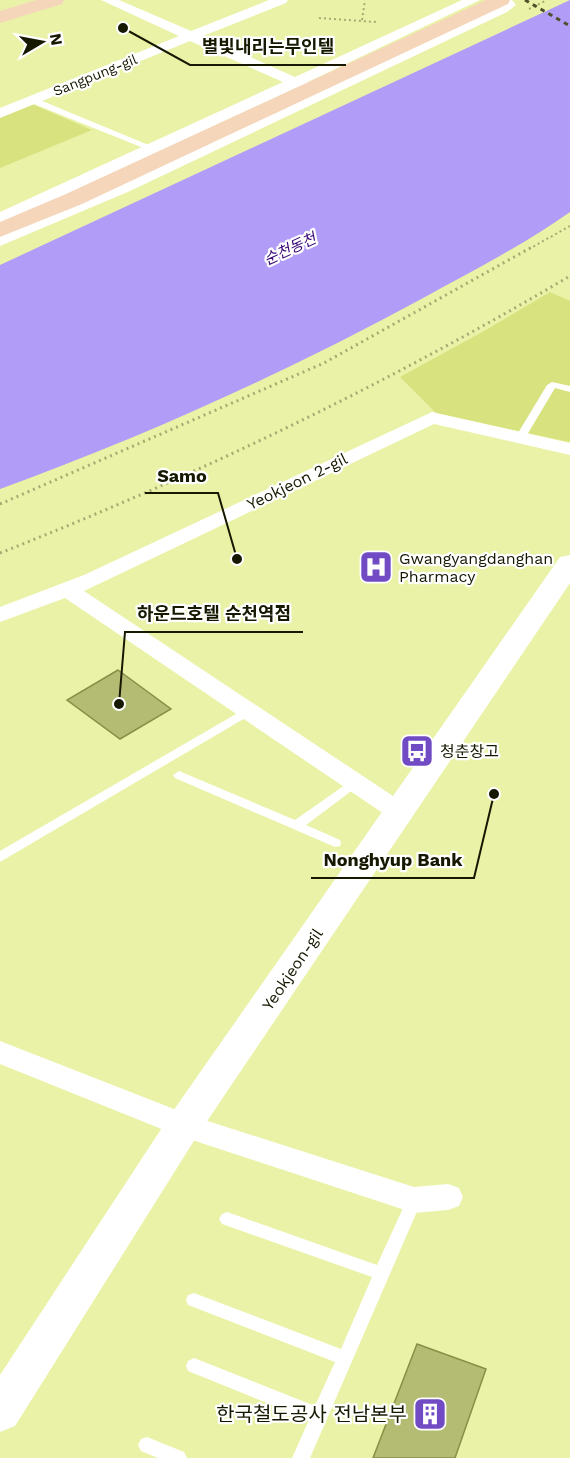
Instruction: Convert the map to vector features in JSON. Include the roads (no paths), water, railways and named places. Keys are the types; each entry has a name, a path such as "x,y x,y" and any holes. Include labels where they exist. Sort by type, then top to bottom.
{"main road":[{"path":"0,17 55,0"},
{"path":"0,224 68,196 490,0"},
{"path":"0,230 74,199 503,0"}],"street":[{"path":"108,0 322,94"},
{"name":"Sangpung-gil","path":"0,113 281,0"},
{"path":"0,218 473,0"},
{"path":"0,241 124,188 509,5 503,0"},
{"name":"Yeokjeon 2-gil","path":"0,615 92,580 432,418 570,449"},
{"name":"Yeokjeon-gil","path":"0,1412 184,1125 570,563"},
{"path":"67,589 399,812"},
{"path":"0,1052 184,1125 414,1200 448,1197"}],"lane":[{"name":"Sangpung-gil","path":"32,100 153,148 177,162"},
{"path":"520,438 552,385 570,389"},
{"path":"0,857 248,711"},
{"path":"179,775 335,843"},
{"path":"297,826 356,783"},
{"path":"302,1458 414,1200"},
{"path":"227,1219 382,1274"},
{"path":"194,1300 345,1358"},
{"path":"194,1366 320,1416"},
{"path":"147,1444 178,1458"}],"water":[{"name":"순천동천","path":"570,0 570,212 517,246 462,277 322,351 163,424 0,489 0,265"}],"railway":[{"path":"525,0 570,26"}],"place":[{"name":"별빛내리는무인텔","path":"123,28"},
{"name":"Samo","path":"237,559"},
{"name":"Gwangyangdanghan Pharmacy","path":"376,567"},
{"name":"하운드호텔 순천역점","path":"119,704"},
{"name":"청춘창고","path":"417,751"},
{"name":"Nonghyup Bank","path":"494,794"},
{"name":"한국철도공사 전남본부","path":"430,1414"}]}
